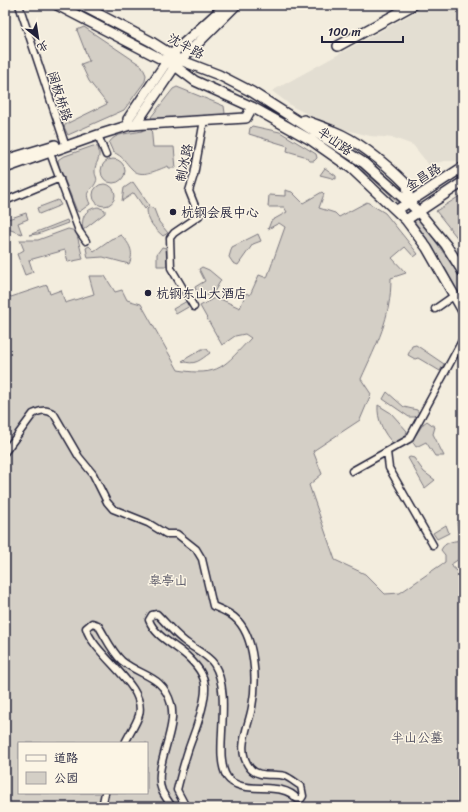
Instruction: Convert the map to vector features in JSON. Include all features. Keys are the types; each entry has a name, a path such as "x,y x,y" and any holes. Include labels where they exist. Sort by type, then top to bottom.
{"main road":[{"name":"沈半路","path":"57,5 169,58"},
{"name":"沈半路","path":"81,5 177,63 195,81 252,107"},
{"path":"133,122 169,58 226,5"},
{"path":"5,160 65,145 133,122 177,63 236,5"},
{"path":"338,46 413,5"},
{"name":"沈半路","path":"177,63 219,75 252,92 279,109"},
{"path":"5,168 50,153 65,145 133,122 246,118 252,107"},
{"name":"半山路","path":"252,107 311,140 351,168 397,210 427,248 463,311"},
{"name":"半山路","path":"279,109 334,131 352,140 368,151 393,170 408,185 409,201"},
{"name":"半山路","path":"279,109 364,163 409,201 446,245 463,272"},
{"name":"金昌路","path":"397,210 463,167"},
{"name":"金昌路","path":"406,220 463,182"}],"street":[{"name":"阔板桥路","path":"19,5 65,145"},
{"name":"制冰路","path":"194,307 171,268 170,238 174,233 199,216 190,191 204,120"},
{"path":"98,135 106,155"},
{"path":"50,153 79,231 86,241"},
{"path":"5,201 60,178"},
{"path":"435,309 455,295"},
{"path":"352,471 409,439 463,340"},
{"path":"5,452 34,414 40,410 48,410 54,414 79,457 93,474 107,502 113,509 148,523 166,534 177,534 196,549 202,559 213,606 235,618 246,633 251,647 254,689 252,707 244,740 245,757 253,772 286,776 300,786 303,796 301,799 297,799 293,794 280,789 243,786 233,783 228,778 224,770 222,752 223,694 218,674 213,664 173,632 157,614 152,615 149,620 152,626 160,635 184,653 200,670 205,687 196,729 190,743 177,790 186,807"},
{"path":"387,452 389,468 433,545"},
{"path":"126,742 139,716 140,706 135,691 108,661 87,633 86,628 92,623 98,625 121,660 153,677 164,687 171,705 171,727 164,751 160,780 162,791 172,807"},
{"path":"102,807 104,794"}],"shaded area":[{"path":"428,5 463,5 463,159 459,161 444,161 429,165 413,145 394,138 370,136 331,126 293,107 272,91"}],"green space":[{"path":"84,27 142,66 146,75 145,81 124,110 68,135 64,127 66,124 107,104 89,81 81,64 89,61 77,30"},
{"path":"177,87 224,106 225,113 223,116 153,120 151,117 173,89"},
{"path":"151,126 153,147 174,147 176,168 169,168 168,166 144,174 136,172 122,157 113,152 109,143 112,139 119,135 142,131"},
{"path":"252,126 280,132 316,154 317,158 314,161 310,161 304,156 287,151 288,146 249,134"},
{"path":"93,146 98,147 99,152 99,158 95,169 97,181 87,196 90,204 79,212 77,211 58,160 62,157"},
{"path":"337,150 375,176 425,226 463,281 463,302 452,280 426,238 404,208"},
{"path":"113,159 122,162 125,171 122,180 113,183 104,180 101,171 104,162"},
{"path":"325,168 336,176 336,179 320,175"},
{"path":"133,182 149,205 145,209 134,193 122,201 124,188"},
{"path":"100,184 108,184 115,191 115,199 108,206 100,206 93,199 93,191"},
{"name":"皋亭山","path":"285,190 292,192 303,203 322,192 324,194 319,208 335,213 339,217 367,202 385,213 418,254 414,257 405,247 392,258 406,273 391,278 389,306 386,318 378,342 361,379 371,394 360,420 313,451 322,474 309,485 335,560 365,574 385,594 400,593 445,562 445,555 441,550 443,547 450,542 463,540 463,549 459,553 462,557 450,565 463,576 463,807 5,807 5,290 11,297 47,285 50,294 61,290 65,303 94,294 89,276 105,276 115,292 122,290 127,300 141,304 178,370 203,372 212,370 227,362 251,338 245,334 235,336 222,345 200,306 216,297 240,308 246,293 250,295 259,275 267,278 285,227 279,223 268,229 271,221 287,212 284,207 268,207 269,195 285,196"},
{"path":"463,194 463,245 436,211"},
{"path":"58,200 61,205 39,214 37,208"},
{"path":"98,207 105,210 105,213 83,230 83,218 85,214"},
{"path":"150,207 154,209 159,222 168,233 163,236 154,228 148,217 147,209"},
{"path":"26,213 28,219 18,223 22,234 5,228 5,220"},
{"path":"67,220 68,223 38,234 29,235"},
{"path":"68,229 76,231 83,259 68,262 65,250 29,260 33,272 25,275 17,254 24,250 20,240 38,240"},
{"path":"258,234 261,241 253,244 238,265 233,263 229,257 232,247"},
{"path":"121,235 130,248 131,260 129,264 103,257 88,258 86,248 89,246 94,251 111,239"},
{"path":"162,247 166,248 167,266 157,266 157,254"},
{"path":"202,267 209,270 221,280 214,292 199,299 195,287 205,281 199,269"},
{"path":"187,301 190,306 176,314 173,309"},
{"path":"416,345 444,364 440,371 418,358 415,359 408,355 412,346"},
{"path":"202,349 207,349 210,353 194,363 182,361"},
{"path":"387,392 404,407 417,410 419,413 415,417 409,417 383,399"},
{"path":"378,405 391,413 407,431 404,437 394,444 384,431 379,416"},
{"path":"427,421 435,427 433,434 444,456 435,456 426,442 416,447 412,441 423,424"},
{"path":"408,458 414,458 424,472 435,480 425,488"},
{"path":"463,517 463,529 458,530 457,522"},
{"path":"446,525 449,533 437,539 433,533"}],"place":[{"name":"杭钢会展中心","path":"173,212"},
{"name":"杭钢东山大酒店","path":"148,293"}],"park label":[{"name":"半山公墓","path":"417,737"}]}
